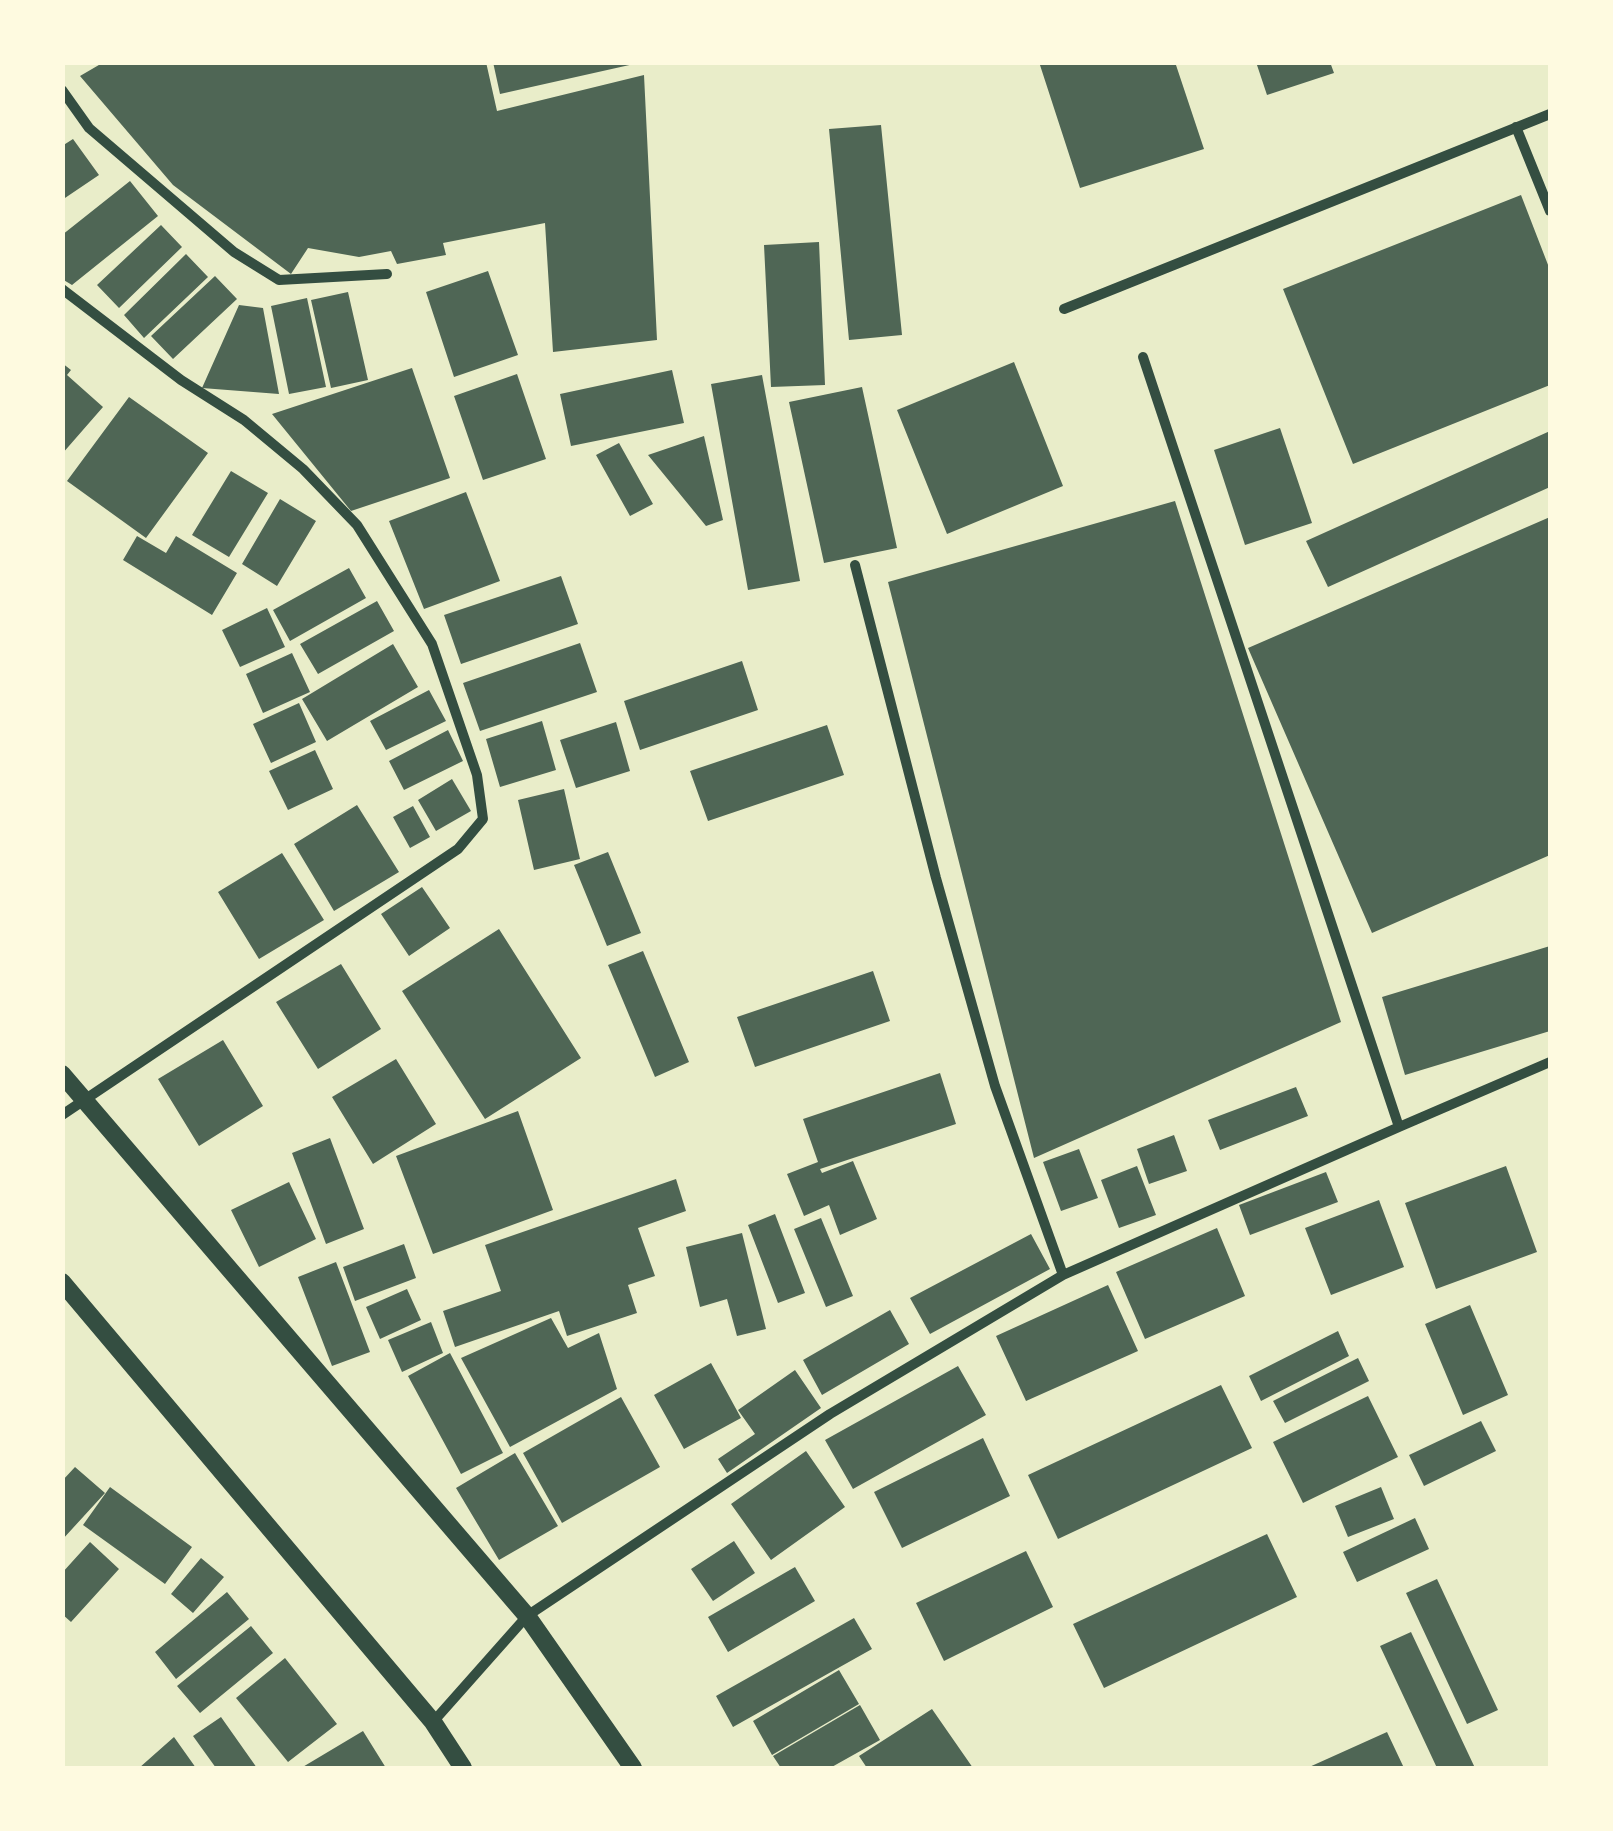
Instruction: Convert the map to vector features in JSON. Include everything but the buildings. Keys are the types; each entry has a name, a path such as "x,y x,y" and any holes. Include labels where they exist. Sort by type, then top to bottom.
{"street":[{"path":"62,90 90,128 234,252 279,280 387,274"},
{"path":"1064,309 1550,114"},
{"path":"1516,127 1550,211"},
{"path":"62,289 181,380 244,420 303,468 357,525 432,644 477,775 483,819 458,848 62,1115"},
{"path":"1143,357 1399,1127"},
{"path":"855,565 995,1086 1063,1274"},
{"path":"433,1722 527,1616 830,1414 1063,1274 1550,1062"},
{"path":"62,1074 527,1616 634,1768"},
{"path":"62,1282 433,1722 463,1768"}]}
